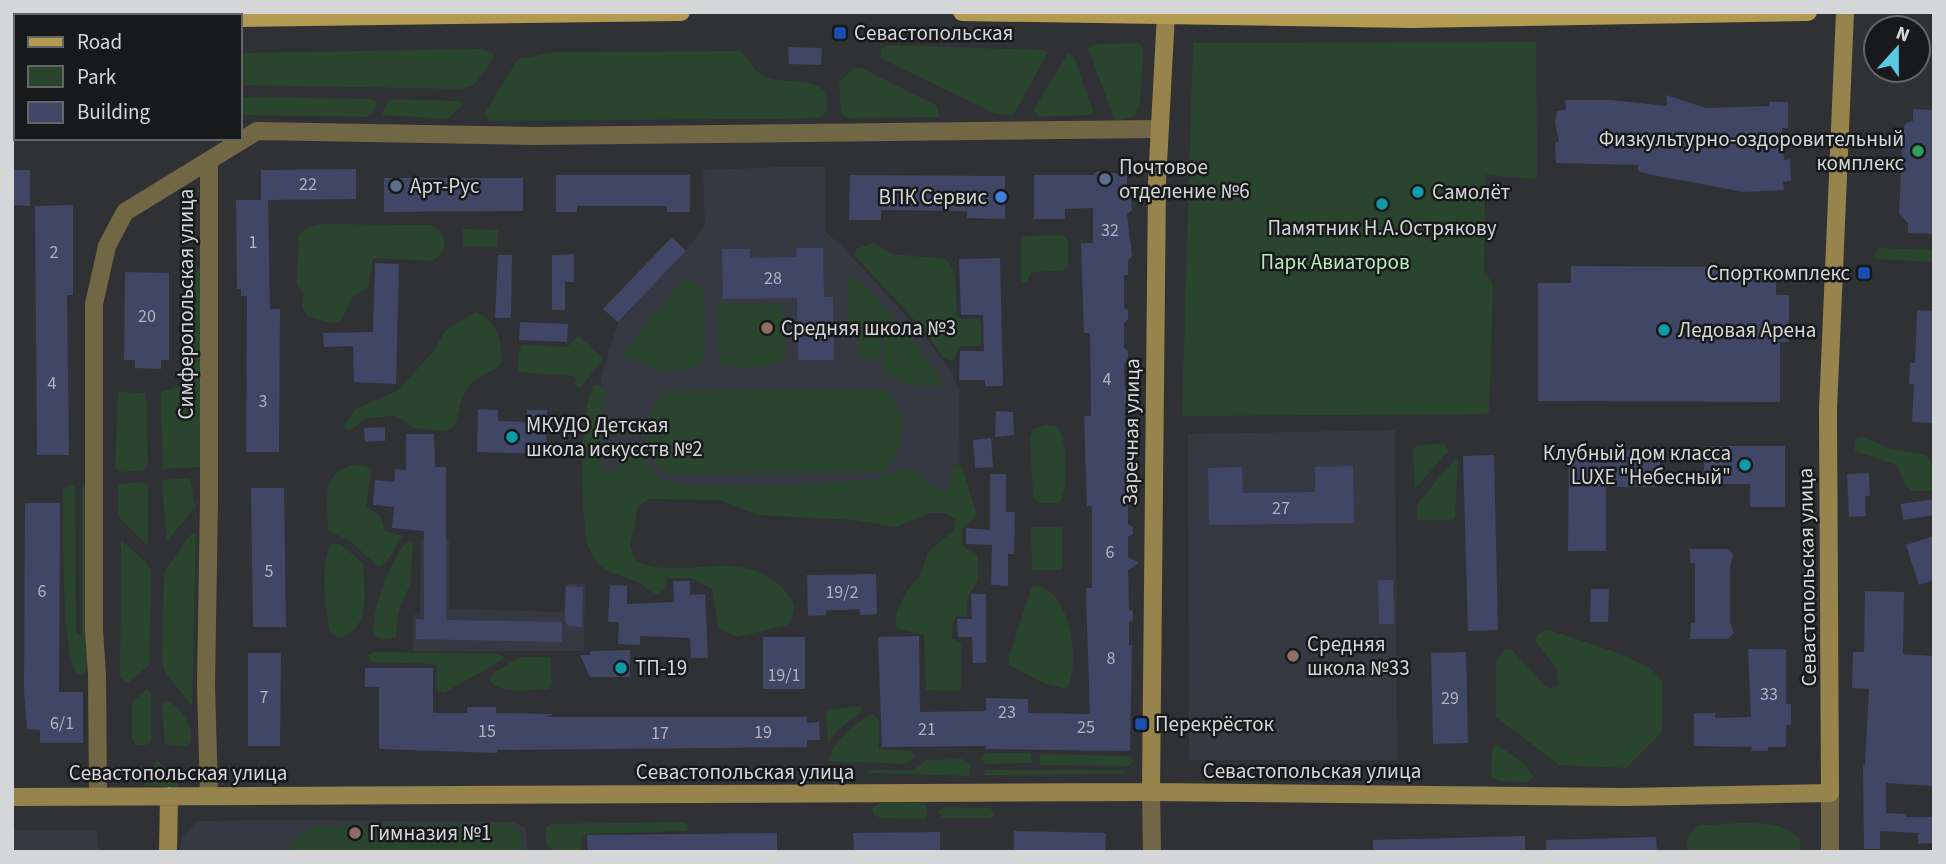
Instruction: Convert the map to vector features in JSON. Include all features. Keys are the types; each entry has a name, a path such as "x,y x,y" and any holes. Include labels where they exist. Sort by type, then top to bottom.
{"main road":[{"path":"242,18 681,12"},
{"path":"962,12 1410,16 1808,12"},
{"name":"Севастопольская улица","path":"12,797 1151,792 1625,797 1830,793 1832,641 1828,410 1845,12"},
{"name":"Заречная улица","path":"1151,792 1159,129 1166,13"},
{"path":"168,852 169,796"}],"street":[{"path":"209,164 257,131 534,136 1159,129"},
{"name":"Симферопольская улица","path":"98,795 93,479 94,304 97,279 107,246 125,212 209,164 206,685 209,795"},
{"name":"Заречная улица","path":"1151,792 1152,852"},
{"path":"1830,793 1830,852"}],"shaded area":[{"name":"Средняя школа №3","path":"825,167 825,232 841,245 923,334 950,370 959,390 960,495 599,495 601,377 618,323 686,251 705,225 703,170"},
{"name":"Средняя школа №33","path":"1395,430 1397,760 1189,760 1188,434"},
{"path":"421,539 449,540 449,609 564,612 565,584 585,584 584,651 413,651 413,615 420,615"},
{"name":"Гимназия №1","path":"198,821 513,822 525,827 528,852 179,852 182,837"},
{"path":"12,830 96,830 99,852 12,852"}],"green space":[{"name":"Парк Авиаторов","path":"1536,42 1537,179 1485,175 1484,275 1491,280 1493,288 1489,412 1182,416 1193,43"},
{"path":"1139,43 1143,49 1140,103 1135,116 1115,121 1088,48 1095,44"},
{"path":"888,45 1048,52 1011,116 994,113 880,58 881,48"},
{"path":"481,49 493,53 494,58 475,84 462,89 242,85 242,53"},
{"path":"741,51 764,76 809,83 824,90 827,105 825,114 822,117 780,119 489,121 484,114 518,59 557,52"},
{"path":"1068,53 1074,57 1093,111 1090,115 1038,117 1034,109"},
{"path":"853,68 861,68 936,105 940,117 847,118 841,113 839,83"},
{"path":"242,97 372,99 377,102 367,117 242,115"},
{"path":"389,99 459,101 463,105 448,119 382,115"},
{"path":"321,224 430,225 440,232 445,242 444,248 432,261 373,258 368,288 352,297 342,320 332,323 308,317 302,307 304,294 297,285 299,235 308,227"},
{"path":"463,229 498,230 498,247 463,246"},
{"path":"1063,235 1068,241 1068,268 1061,271 1031,272 1027,283 1021,283 1021,236"},
{"path":"874,243 891,254 946,259 955,274 957,315 961,319 977,319 981,322 981,345 960,347 953,361 943,358 926,333 855,256 856,249"},
{"path":"1878,248 1934,250 1934,262 1877,259 1874,256"},
{"path":"193,268 201,269 201,467 163,469 161,392 186,385 189,378 188,279"},
{"path":"852,276 873,295 913,341 942,381 940,386 908,385 883,373 883,327 851,326 848,323 848,280"},
{"path":"683,280 701,286 705,294 704,362 684,370 661,371 625,358 623,353"},
{"path":"718,303 782,305 786,352 782,360 751,367 720,364 716,309"},
{"path":"476,312 494,327 501,346 502,363 470,385 461,402 455,426 447,431 413,428 393,416 367,418 349,431 343,427 356,409 397,391 433,352 446,330"},
{"path":"858,330 881,330 881,359 858,359"},
{"path":"578,336 603,358 581,388 575,386 576,378 573,376 518,372 518,355 522,345 567,347"},
{"path":"595,385 602,386 606,392 598,433 605,470 615,472 628,447 638,446 655,474 675,482 729,487 796,485 874,479 909,468 944,492 949,488 950,472 955,465 962,467 977,515 963,528 961,545 978,555 978,581 968,596 966,617 957,616 953,622 952,638 961,644 961,688 958,691 926,690 924,635 896,628 902,600 910,586 920,577 928,552 954,530 955,519 944,513 930,513 896,527 855,520 758,515 720,500 649,499 638,506 630,545 636,561 655,567 734,566 754,570 772,579 789,596 794,610 787,625 737,637 719,628 712,589 693,578 667,578 664,590 657,594 638,582 603,568 589,548 582,491 583,438 589,396"},
{"path":"884,389 898,409 902,430 898,452 885,472 667,474 657,465 647,444 647,422 657,401 666,391"},
{"path":"118,392 146,393 148,463 145,470 120,472 115,468"},
{"path":"1046,425 1058,427 1063,442 1066,465 1064,488 1059,503 1039,503 1033,498 1030,438 1033,429"},
{"path":"1863,437 1889,448 1926,455 1934,469 1934,491 1911,491 1897,465 1855,451 1855,439"},
{"path":"1444,444 1448,451 1415,489 1413,448 1419,445"},
{"path":"1455,459 1458,461 1455,517 1450,520 1418,520 1416,517 1419,502"},
{"path":"353,465 366,466 371,473 366,506 380,516 385,531 403,536 386,562 379,567 349,540 328,531 327,500 330,482 342,469"},
{"path":"190,478 195,507 167,541 162,483 164,480"},
{"path":"141,482 148,486 148,546 118,516 118,484"},
{"path":"71,484 75,487 76,632 82,637 82,487 89,485 93,611 92,637 83,675 78,675 72,662 66,615 63,489"},
{"path":"1031,527 1062,527 1062,570 1032,570"},
{"path":"195,533 192,706 165,672 162,663 164,572 190,535"},
{"path":"121,540 146,562 151,571 149,665 128,683 120,678"},
{"path":"410,540 413,542 410,584 398,612 396,637 383,639 374,636 378,600 389,570"},
{"path":"331,544 340,544 363,563 364,608 361,618 349,634 338,638 329,631 325,598 325,565"},
{"path":"1032,586 1045,589 1056,598 1064,611 1073,662 1067,689 1045,684 1009,665 1008,660"},
{"path":"1546,629 1618,653 1650,668 1662,681 1662,732 1626,768 1559,765 1496,717 1496,661 1505,649 1512,650 1546,687 1553,689 1559,685 1556,668 1536,641 1537,636"},
{"path":"373,652 504,656 502,660 444,693 437,691 437,667 433,664 372,662 368,655"},
{"path":"520,657 550,657 552,684 549,689 509,690 489,680 493,673"},
{"path":"147,689 151,694 151,742 136,745 132,739 132,702"},
{"path":"165,700 176,707 186,720 191,734 187,747 165,744 162,705"},
{"path":"860,706 862,711 839,729 828,742 826,710"},
{"path":"872,714 878,718 879,749 913,751 915,757 906,764 828,761 846,734"},
{"path":"1496,744 1524,763 1534,777 1528,782 1499,781 1491,776 1492,748"},
{"path":"986,753 1030,753 1033,763 986,764 980,758"},
{"path":"1041,754 1129,756 1133,760 1130,766 1041,765"},
{"path":"963,759 971,764 969,776 867,773 871,770 914,770 927,760"},
{"path":"157,760 179,783 178,788 144,785"},
{"path":"985,770 1123,770 1125,774 984,775"},
{"path":"880,803 921,803 926,805 928,814 924,819 880,818 873,814 873,807"},
{"path":"945,807 990,808 995,814 992,818 942,818 938,811"},
{"path":"509,823 521,834 523,852 290,852 290,844 300,833 316,826"},
{"path":"1753,823 1779,827 1800,839 1801,852 1687,852 1689,836 1700,825"},
{"path":"551,824 688,824 687,831 585,834 581,836 582,852 554,852 546,843 546,827"}],"building":[{"path":"788,47 822,48 821,65 789,64"},
{"path":"1666,95 1706,108 1769,106 1769,102 1788,102 1788,128 1782,128 1784,160 1790,159 1791,181 1783,182 1784,190 1744,192 1648,174 1638,171 1638,165 1556,163 1555,142 1559,142 1555,122 1557,111 1566,110 1565,100 1611,100 1667,106"},
{"name":"Физкультурно-оздоровительный комплекс","path":"1913,109 1934,110 1934,234 1908,233 1908,223 1899,214 1903,129 1906,123 1913,121"},
{"path":"356,169 356,199 268,200 270,309 280,309 279,452 246,452 247,296 241,296 241,289 237,289 236,200 261,200 261,170"},
{"path":"12,170 30,170 30,206 12,205"},
{"path":"1097,171 1127,175 1127,193 1131,197 1132,210 1127,214 1132,256 1128,261 1128,275 1124,275 1124,308 1128,310 1128,319 1124,323 1124,348 1128,351 1128,361 1124,364 1125,389 1129,391 1129,402 1125,404 1125,428 1129,430 1129,439 1125,442 1125,468 1132,474 1132,482 1128,485 1128,524 1133,527 1133,534 1128,537 1128,557 1139,563 1128,570 1129,609 1133,612 1133,620 1129,622 1129,645 1132,645 1130,751 986,749 986,746 882,747 878,637 919,636 920,712 986,711 986,698 1028,699 1028,713 1090,714 1086,588 1092,588 1092,506 1087,506 1084,416 1091,416 1090,333 1084,333 1081,243 1093,243 1093,208 1065,209 1065,219 1034,219 1034,175 1093,175"},
{"path":"556,175 690,175 690,212 667,212 667,206 577,206 577,212 556,212"},
{"path":"850,175 1005,176 1005,219 967,218 967,211 881,210 881,220 849,220"},
{"path":"384,178 523,178 523,211 384,212"},
{"path":"73,205 73,295 67,295 69,455 37,455 35,206"},
{"path":"672,237 686,251 618,322 603,309"},
{"path":"796,248 823,248 824,297 833,297 834,360 798,360 797,298 723,299 722,249 750,249 750,258 797,257"},
{"path":"574,254 574,282 565,282 565,310 552,310 552,255"},
{"path":"498,255 512,255 511,318 495,318"},
{"path":"1000,258 1003,386 985,386 985,380 959,380 960,351 984,351 983,315 961,315 959,259"},
{"path":"375,263 399,264 396,384 354,382 353,346 324,347 323,333 373,332"},
{"name":"Ледовая Арена","path":"1571,266 1776,267 1776,295 1789,295 1789,342 1780,342 1780,402 1538,401 1538,283 1571,283"},
{"path":"125,272 169,273 169,360 161,360 161,369 135,368 135,360 124,360"},
{"path":"1917,310 1934,311 1934,423 1912,422 1914,384 1909,384 1910,363 1915,363"},
{"path":"520,322 568,324 567,342 519,340"},
{"name":"МКУДО Детская школа искусств №2","path":"478,409 498,410 498,421 526,422 527,410 547,410 546,454 477,452"},
{"path":"996,411 1013,412 1014,435 995,437"},
{"path":"385,427 385,441 365,442 364,428"},
{"path":"406,434 434,434 435,467 446,467 446,620 562,622 562,642 416,639 416,619 424,620 424,531 392,528 394,507 373,505 375,480 394,482 395,469 406,470"},
{"path":"991,438 993,467 975,468 973,440"},
{"name":"Клубный дом класса LUXE \"Небесный\"","path":"1704,446 1785,446 1785,507 1750,507 1750,484 1704,484"},
{"path":"1569,449 1660,450 1660,487 1606,487 1606,551 1568,551"},
{"path":"1494,455 1498,630 1468,631 1463,456"},
{"path":"1353,466 1354,523 1209,525 1208,468 1242,467 1243,493 1315,492 1315,467"},
{"path":"1869,473 1870,496 1865,496 1866,516 1849,517 1847,474"},
{"path":"990,474 1006,474 1006,512 1015,512 1014,554 1008,554 1008,586 991,585 992,545 966,544 966,528 990,530"},
{"path":"251,488 284,488 286,627 253,627"},
{"path":"1934,499 1934,515 1903,520 1901,504"},
{"path":"25,503 60,503 59,692 83,692 83,743 40,743 40,730 27,729 24,691"},
{"path":"1934,536 1934,580 1919,585 1906,545"},
{"path":"1690,549 1728,549 1733,554 1730,566 1730,622 1734,633 1728,639 1690,639 1691,623 1695,623 1695,563 1690,563"},
{"path":"876,574 877,614 860,615 860,609 826,610 826,615 808,616 807,575"},
{"path":"1378,580 1393,580 1394,624 1379,624"},
{"path":"673,581 690,581 690,595 705,594 708,658 691,658 690,638 640,636 640,645 618,644 619,622 608,622 610,585 627,586 627,604 674,602"},
{"path":"566,586 583,587 582,627 568,626 565,620"},
{"path":"1591,589 1609,589 1608,622 1590,622"},
{"path":"1865,591 1904,592 1903,654 1934,656 1934,786 1886,783 1886,813 1906,814 1906,817 1934,817 1934,843 1918,844 1918,833 1880,831 1880,849 1864,849 1863,765 1869,689 1852,688 1853,652 1864,652"},
{"path":"971,594 986,594 986,663 973,663 972,637 958,637 957,619 972,619"},
{"path":"763,637 805,637 805,689 763,689"},
{"path":"1748,649 1786,649 1786,704 1791,704 1791,725 1786,725 1786,747 1751,751 1752,747 1694,746 1694,713 1715,713 1715,718 1751,717"},
{"path":"630,650 630,677 590,677 580,655 590,655 590,651"},
{"path":"1466,652 1468,743 1433,744 1431,653"},
{"path":"248,653 281,653 280,746 248,746"},
{"path":"365,668 433,668 433,713 467,713 467,707 496,707 496,713 553,714 546,717 807,717 807,723 819,722 820,740 807,740 807,747 497,750 497,753 379,749 379,687 365,687"},
{"path":"1014,831 1106,833 1105,852 1014,852"},
{"path":"940,832 940,852 854,852 853,833"},
{"path":"777,833 777,852 588,852 587,835"},
{"path":"1525,836 1525,852 1373,852 1373,840"},
{"path":"1656,837 1657,852 1546,852 1546,840"}],"place":[{"name":"Севастопольская","path":"840,33"},
{"name":"Физкультурно-оздоровительный комплекс","path":"1918,151"},
{"name":"Почтовое отделение №6","path":"1105,179"},
{"name":"Арт-Рус","path":"396,186"},
{"name":"Самолёт","path":"1418,192"},
{"name":"ВПК Сервис","path":"1001,197"},
{"name":"Памятник Н.А.Острякову","path":"1382,204"},
{"name":"Спорткомплекс","path":"1864,273"},
{"name":"Средняя школа №3","path":"767,328"},
{"name":"Ледовая Арена","path":"1664,330"},
{"name":"МКУДО Детская школа искусств №2","path":"512,437"},
{"name":"Клубный дом класса LUXE \"Небесный\"","path":"1745,465"},
{"name":"Средняя школа №33","path":"1293,656"},
{"name":"ТП-19","path":"621,668"},
{"name":"Перекрёсток","path":"1141,724"},
{"name":"Гимназия №1","path":"355,833"}]}
